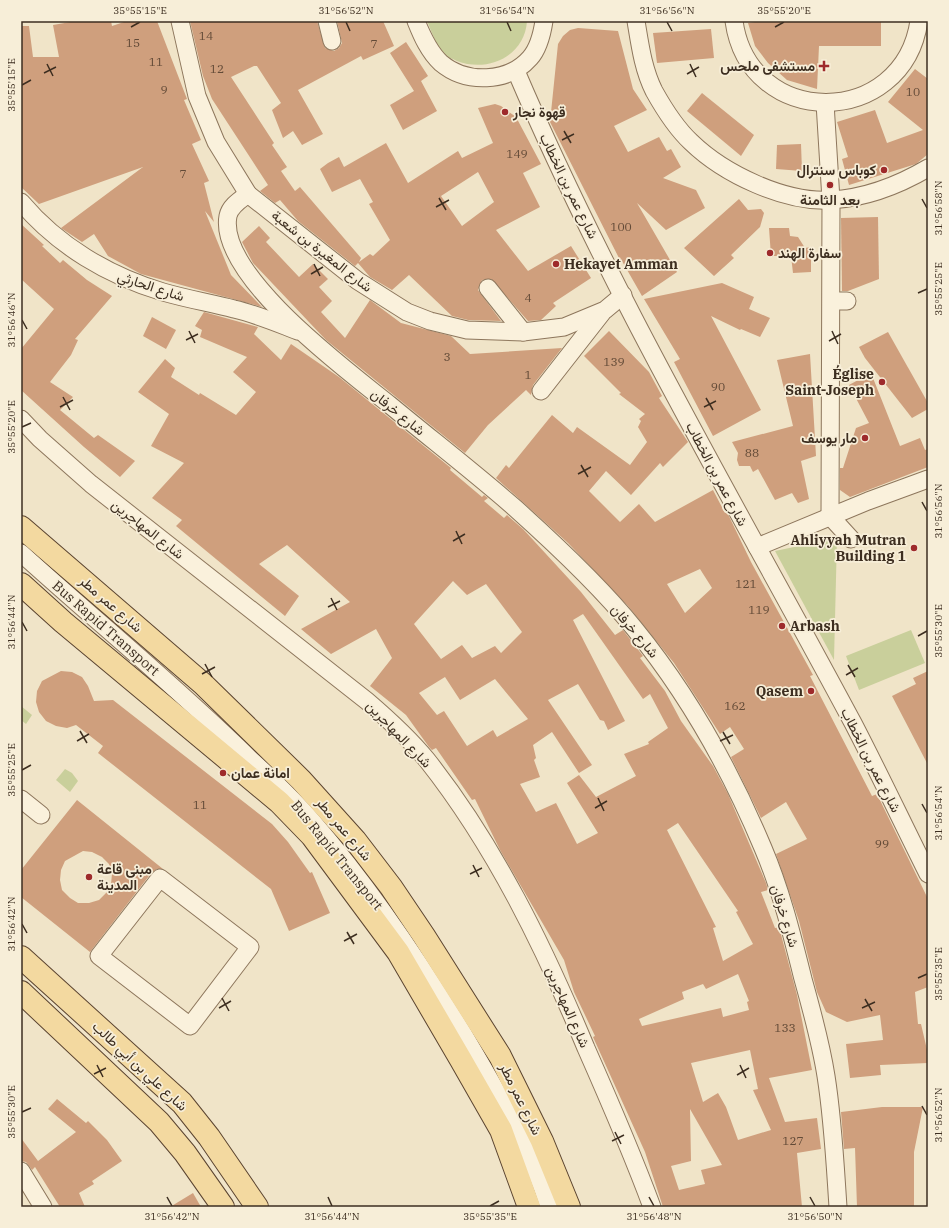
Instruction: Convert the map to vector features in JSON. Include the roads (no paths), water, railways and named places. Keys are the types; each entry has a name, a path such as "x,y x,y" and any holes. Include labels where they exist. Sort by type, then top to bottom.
{"main road":[{"name":"شارع عمر مطر","path":"21,527 202,684 317,796 356,840 391,886 500,1056 542,1141 569,1207"},
{"name":"شارع عمر مطر","path":"21,584 63,622 279,802 312,836 398,952 501,1130 529,1207"},
{"name":"شارع علي بن أبي طالب","path":"21,957 182,1103 260,1206"},
{"name":"شارع علي بن أبي طالب","path":"21,992 159,1122 184,1153 223,1207"}],"street":[{"path":"180,21 197,96 216,142 248,194"},
{"path":"327,21 332,41"},
{"path":"416,21 430,50 442,63 457,73 477,78 500,76 516,71 531,57 541,37 544,21"},
{"path":"636,21 642,60 654,90 672,120 692,143 719,163 748,180 774,191 804,198 831,200 878,191 909,179 928,168"},
{"path":"734,21 735,34 745,56 759,76 778,90 795,98 825,103 851,100 875,90 895,73 910,51 921,28"},
{"name":"شارع عمر بن الخطاب","path":"516,71 571,191 623,295 757,547 854,725 928,874"},
{"path":"825,103 839,301 830,516 851,538"},
{"name":"شارع خرفان","path":"248,194 232,207 228,215 229,234 237,256 267,297 302,332 516,509 581,571 632,625 681,692 726,767 764,850 791,932 816,1027 826,1072 834,1148 838,1207"},
{"name":"شارع المغيرة بن شعبة","path":"248,194 358,281 407,312 449,327 467,330 523,332 564,326 605,310 623,295"},
{"name":"شارع الحارثي","path":"21,202 47,229 79,253 112,273 162,292 235,309 302,332"},
{"path":"488,288 523,332"},
{"path":"542,391 605,310"},
{"name":"شارع المهاجرين","path":"21,419 40,439 91,484 367,701 390,721 427,760 472,824 493,858 513,893 543,952 613,1109 652,1207"},
{"path":"757,547 830,516 928,479"},
{"name":"Bus Rapid Transport","path":"21,553 215,724 313,822 342,857 433,984 497,1091 524,1142 549,1207"},
{"path":"21,799 41,815"},
{"path":"160,878 250,947 190,1026 99,956 160,878"},
{"path":"21,1171 43,1207"}],"place":[{"name":"مستشفى ملحس","path":"824,66"},
{"name":"قهوة نجار","path":"505,112"},
{"name":"كوباس سنترال","path":"884,170"},
{"name":"بعد الثامنة","path":"830,185"},
{"name":"سفارة الهند","path":"770,253"},
{"name":"Hekayet Amman","path":"556,264"},
{"name":"Église Saint-Joseph","path":"882,382"},
{"name":"مار يوسف","path":"865,438"},
{"name":"Ahliyyah Mutran Building 1","path":"914,548"},
{"name":"Arbash","path":"782,626"},
{"name":"Qasem","path":"811,691"},
{"name":"امانة عمان","path":"223,773"},
{"name":"مبنى قاعة المدينة","path":"89,877"}]}
